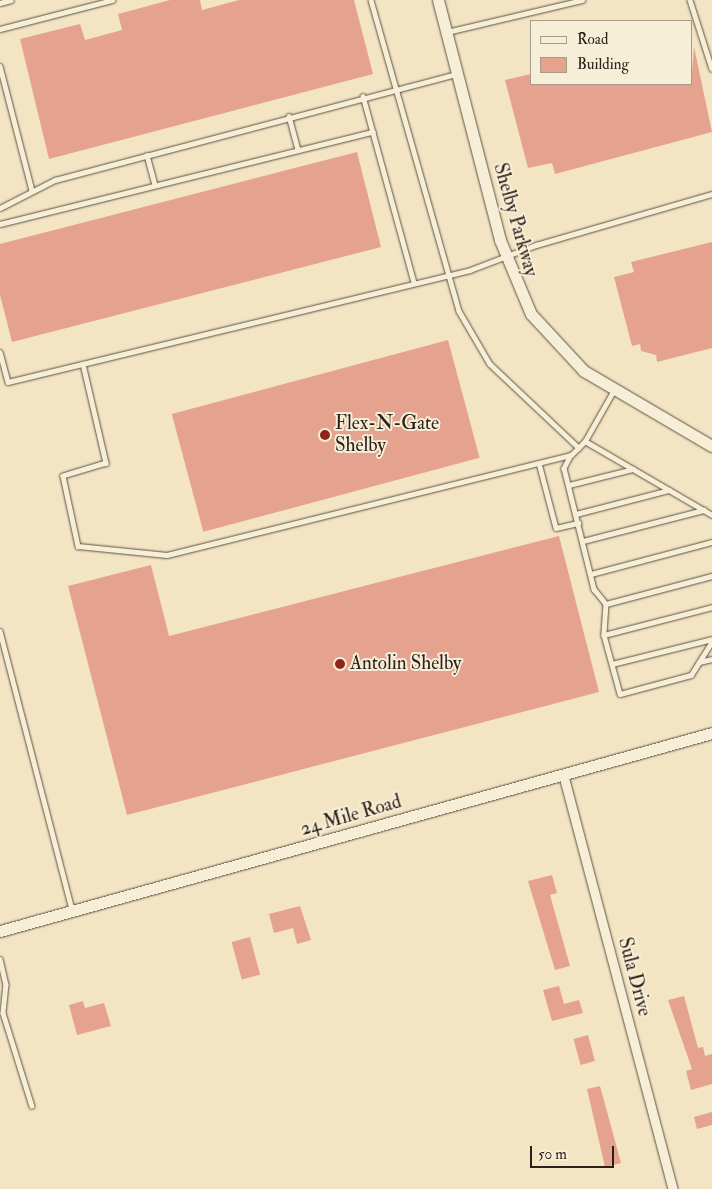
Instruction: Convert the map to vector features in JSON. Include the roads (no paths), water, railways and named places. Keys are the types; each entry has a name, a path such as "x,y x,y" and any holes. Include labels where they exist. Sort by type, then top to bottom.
{"street":[{"name":"Shelby Parkway","path":"438,0 505,257 541,328 572,361 614,390 712,446"},
{"name":"24 Mile Road","path":"0,932 712,733"},
{"name":"Sula Drive","path":"564,774 672,1189"}],"lane":[{"path":"0,3 11,0"},
{"path":"0,29 90,3 112,0"},
{"path":"371,0 446,276 459,311 490,364 579,448"},
{"path":"446,32 582,0"},
{"path":"690,0 712,68"},
{"path":"0,66 32,192"},
{"path":"0,208 55,180 363,96 457,74"},
{"path":"363,96 414,282"},
{"path":"289,116 298,150"},
{"path":"0,224 373,132"},
{"path":"147,155 156,185"},
{"path":"0,352 8,382 414,282 446,276 712,194"},
{"path":"83,364 106,463 63,476 78,546 168,555 571,455"},
{"path":"614,390 585,441 571,455 564,468 594,589 606,604 604,635 620,694 692,675 712,640"},
{"path":"585,441 712,515"},
{"path":"539,463 556,528 578,523"},
{"path":"569,485 633,469"},
{"path":"576,514 670,490"},
{"path":"582,542 704,510"},
{"path":"590,574 712,542"},
{"path":"606,604 712,576"},
{"path":"604,635 712,607"},
{"path":"0,631 72,912"},
{"path":"612,664 712,640"},
{"path":"699,662 712,659"},
{"path":"0,959 6,984 3,1013 32,1106"}],"place":[{"name":"Flex-N-Gate Shelby","path":"325,435"},
{"name":"Antolin Shelby","path":"340,664"}]}
